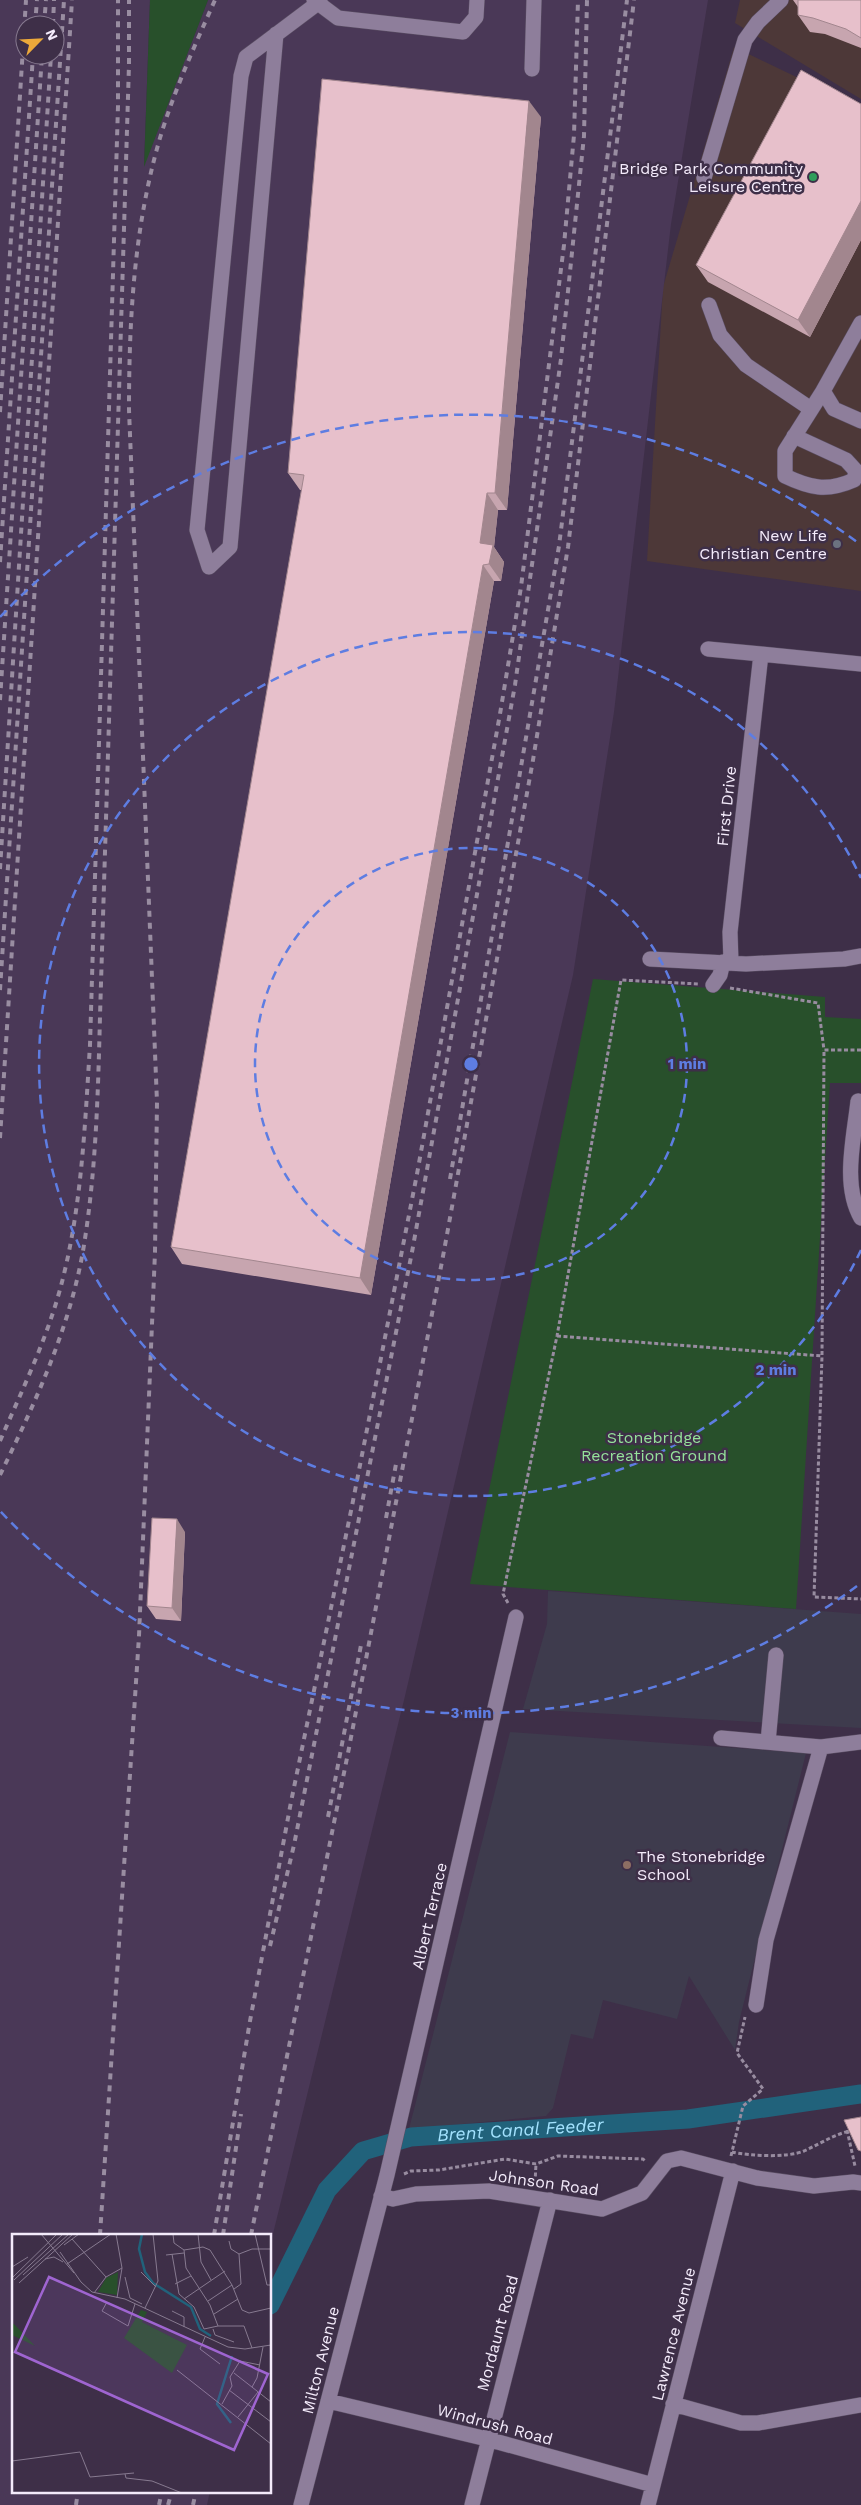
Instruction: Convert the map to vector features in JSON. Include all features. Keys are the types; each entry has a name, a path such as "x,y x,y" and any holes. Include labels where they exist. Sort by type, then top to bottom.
{"street":[{"path":"276,34 230,547 209,567 197,530 241,76 246,57 317,1 338,18 464,32 476,18 477,0"},
{"path":"532,69 534,0"},
{"path":"704,178 745,40 758,22 781,0"},
{"path":"709,305 720,335 746,365 811,409"},
{"path":"794,436 846,460 856,471 854,480 841,486 808,487 785,476 785,451 794,436 811,409 823,391 861,323"},
{"path":"823,391 834,409 861,421"},
{"path":"708,649 861,664"},
{"name":"First Drive","path":"727,962 761,654"},
{"path":"650,959 712,964 727,962 746,964 844,959 861,956"},
{"path":"713,985 727,962"},
{"path":"858,1101 851,1164 854,1206 861,1218"},
{"name":"Albert Terrace","path":"373,2223 397,2130 516,1617"},
{"path":"768,1742 776,1655"},
{"path":"721,1738 821,1747 861,1742"},
{"path":"756,2005 766,1940 821,1747"},
{"name":"Johnson Road","path":"381,2196 393,2199 416,2194 489,2191 602,2209 642,2193 658,2175 667,2161 681,2158 757,2178 814,2186 860,2183"},
{"name":"Lawrence Avenue","path":"648,2505 730,2171"},
{"name":"Mordaunt Road","path":"472,2505 487,2439 550,2200"},
{"name":"Milton Avenue","path":"301,2505 373,2223"},
{"name":"Windrush Road","path":"328,2401 487,2439 653,2484"},
{"path":"673,2404 741,2423 758,2423 861,2405"}],"path":[{"path":"516,1617 503,1594 557,1336 621,980 713,985 818,1003 824,1050 822,1356 814,1596 861,1599"},
{"path":"824,1050 861,1050"},
{"path":"557,1336 822,1356"},
{"path":"730,2171 732,2152 743,2106 763,2089 737,2053 748,2008 756,2005"},
{"path":"732,2152 752,2157 802,2152 847,2130 861,2129"},
{"path":"847,2130 860,2183"},
{"path":"402,2176 411,2171 439,2170 505,2159 536,2164 558,2156 642,2159 658,2175"}],"shaded area":[{"path":"0,0 150,0 144,165 208,0 708,0 671,224 614,712 573,975 405,1696 271,2242 271,2234 12,2234 12,2492 210,2492 207,2505 0,2505"},
{"path":"740,0 861,0 861,99 735,23"},
{"path":"734,47 861,108 861,591 647,561 663,287"},
{"path":"548,1591 861,1614 861,1728 523,1709 547,1624"},
{"name":"The Stonebridge School","path":"510,1732 806,1753 739,2022 735,2050 689,1976 677,2019 603,2000 593,2039 571,2034 553,2108 546,2116 409,2129"}],"green space":[{"path":"150,0 208,0 144,167"},
{"name":"Stonebridge Recreation Ground","path":"593,979 825,997 825,1017 861,1019 861,1083 830,1083 796,1609 470,1584"}],"building":[{"path":"798,0 861,0 861,38 846,29 798,15"},
{"name":"Bridge Park Community Leisure Centre","path":"801,70 861,104 861,201 798,320 696,265"},
{"path":"322,79 529,101 495,493 487,493 480,543 493,545 489,564 483,565 360,1278 171,1247 304,475 288,473"},
{"path":"152,1518 177,1519 172,1608 147,1606"},
{"path":"861,2117 861,2151 858,2150 844,2120"}],"waterway":[{"name":"Brent Canal Feeder","path":"271,2303 327,2190 363,2151 411,2137 688,2119 861,2094"}],"railway":[{"path":"0,412 26,0"},
{"path":"36,15 37,0"},
{"path":"45,15 46,0"},
{"path":"53,15 54,0"},
{"path":"0,990 64,0"},
{"path":"0,1138 72,0"},
{"path":"0,1441 35,1361 63,1278 75,1220 84,1133 90,1045 118,106 118,0"},
{"path":"0,1475 38,1393 60,1338 69,1309 83,1251 94,1163 129,64 129,0"},
{"path":"100,2234 139,1636 155,1252 157,1102 129,410 130,341 139,239 151,171 160,138 185,68 215,0"},
{"path":"214,2234 250,2021 291,1802 352,1506 417,1174 521,587 564,245 574,135 578,0"},
{"path":"270,1946 294,1845 412,1252 515,685 561,359 584,136 587,0"},
{"path":"450,1179 559,546 627,0"},
{"path":"251,2234 349,1748 444,1251 533,760 568,547 634,0"},
{"path":"0,562 32,65"},
{"path":"0,700 41,65"},
{"path":"0,869 50,65"},
{"path":"386,1518 396,1464"},
{"path":"328,1817 361,1645"},
{"path":"223,2234 241,2114"},
{"path":"76,2505 78,2492"},
{"path":"159,2505 162,2492"},
{"path":"168,2505 172,2492"},
{"path":"193,2505 196,2492"}],"place":[{"name":"Bridge Park Community Leisure Centre","path":"813,177"},
{"name":"New Life Christian Centre","path":"837,544"},
{"name":"The Stonebridge School","path":"627,1865"}]}
